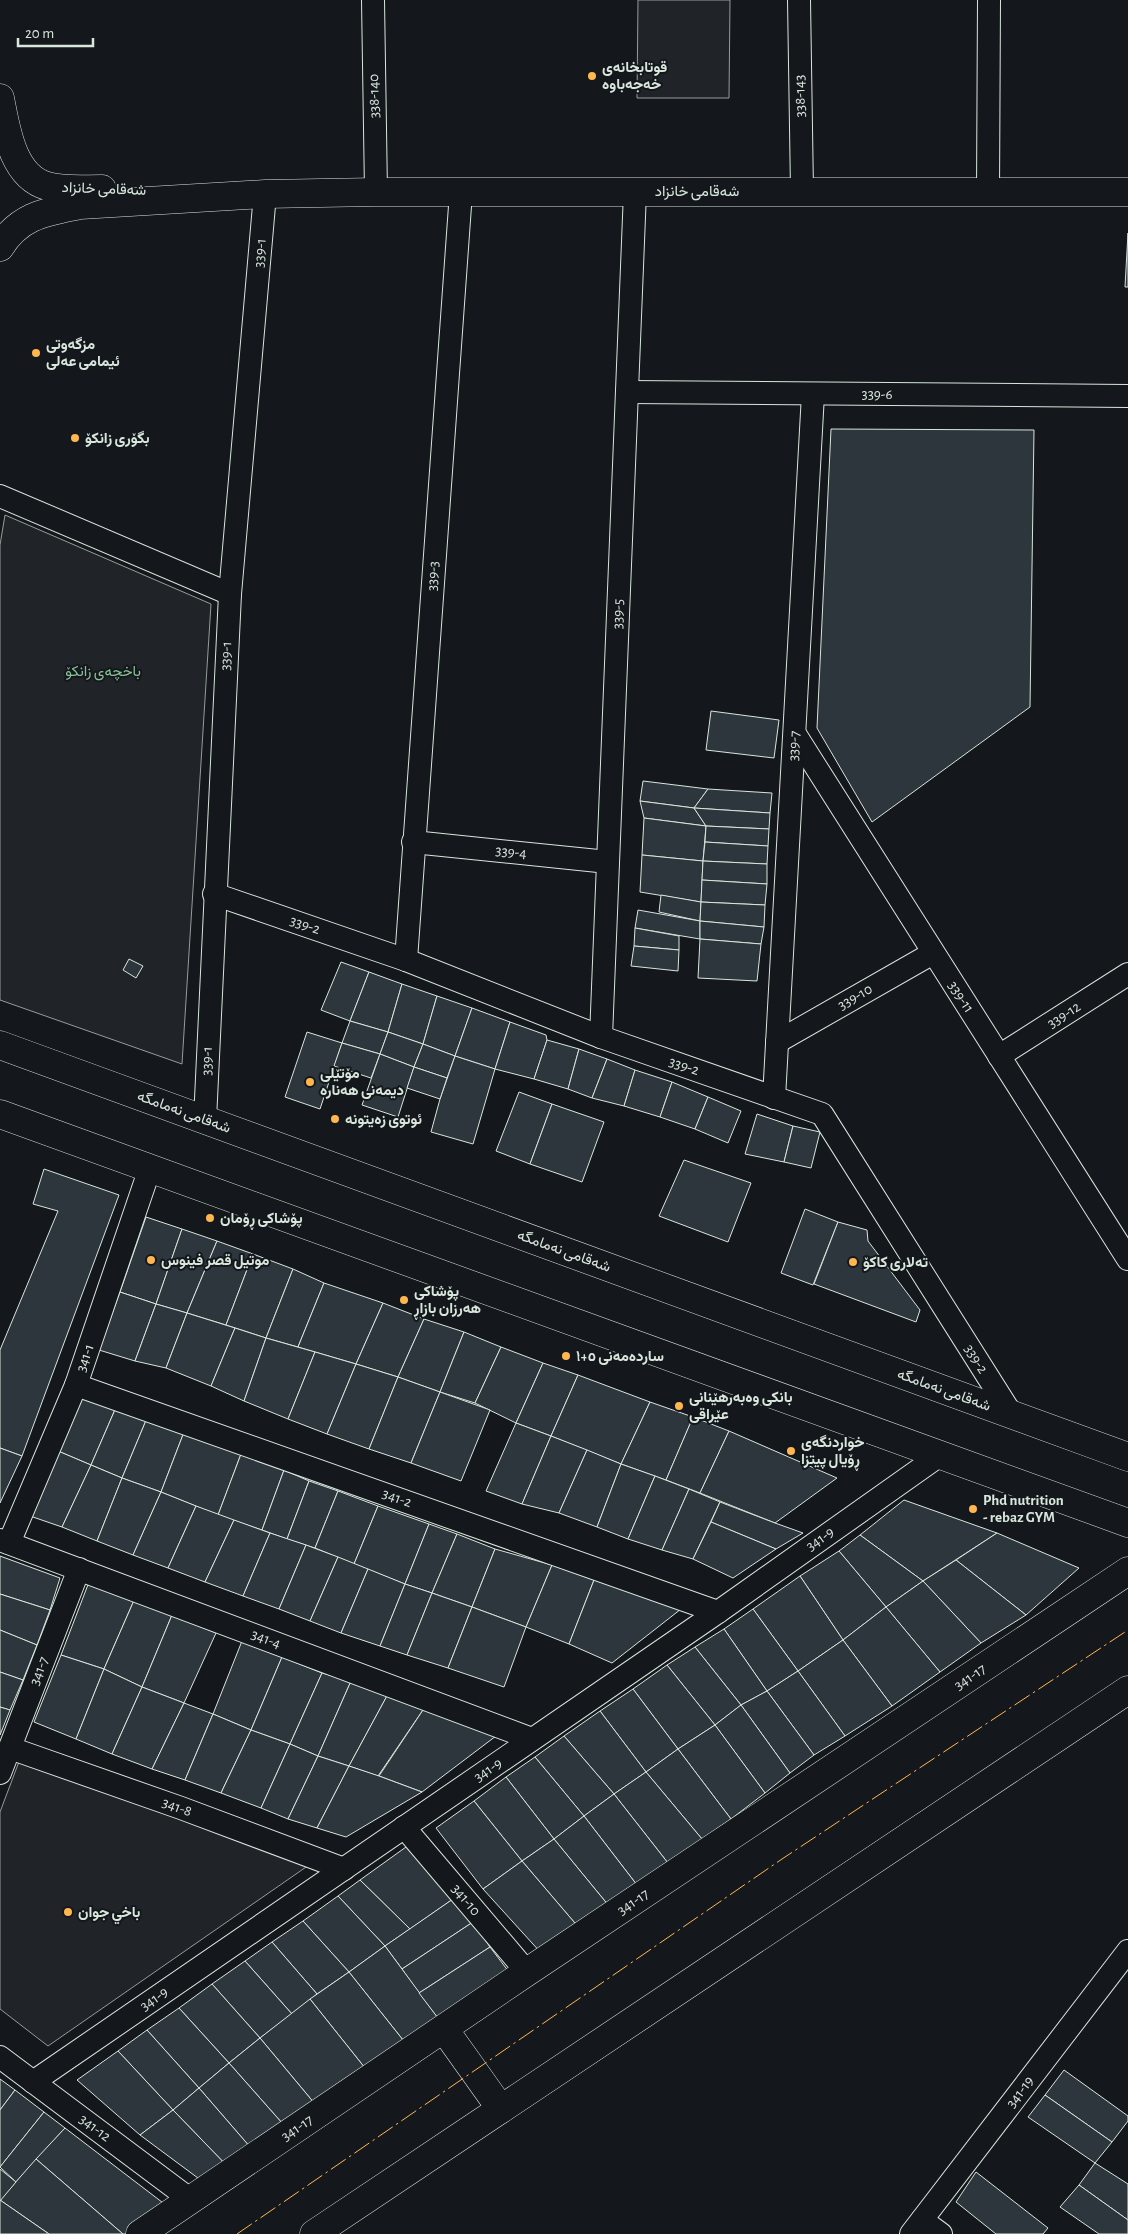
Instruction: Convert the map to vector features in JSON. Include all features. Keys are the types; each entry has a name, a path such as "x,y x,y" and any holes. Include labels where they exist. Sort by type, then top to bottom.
{"street":[{"name":"338-140","path":"372,0 376,192"},
{"name":"338-143","path":"799,0 802,191"},
{"path":"988,192 989,0"},
{"name":"شەقامی خانزاد","path":"0,98 10,142 17,160 27,173 45,186 67,190 266,194 802,191 1128,192"},
{"name":"339-3","path":"406,960 461,192"},
{"name":"339-5","path":"601,1037 635,192"},
{"name":"شەقامی خانزاد","path":"0,247 8,235 19,225 36,214 53,210 80,205 266,194"},
{"name":"339-1","path":"205,1120 214,894 230,594 266,194"},
{"name":"339-6","path":"627,392 1128,396"},
{"name":"339-7","path":"774,1098 813,394"},
{"path":"0,496 230,594"},
{"name":"339-11","path":"795,734 932,953 1128,1259"},
{"name":"339-4","path":"413,842 608,862"},
{"name":"339-2","path":"214,894 406,960 601,1037 822,1114 1012,1415"},
{"name":"339-10","path":"777,1042 932,953"},
{"name":"339-12","path":"999,1056 1128,974"},
{"name":"شەقامی نەمامگە","path":"0,1045 1128,1457"},
{"path":"0,1114 1128,1523"},
{"name":"341-1","path":"5,1541 76,1384 150,1168"},
{"name":"341-2","path":"76,1384 718,1612"},
{"name":"341-9","path":"33,2082 718,1612 940,1455"},
{"name":"341-4","path":"5,1541 532,1739"},
{"name":"341-7","path":"0,1773 79,1569"},
{"name":"341-17","path":"140,2234 527,1972 1128,1571"},
{"path":"314,2234 1128,1690"},
{"name":"341-8","path":"10,1748 344,1869"},
{"name":"341-10","path":"404,1827 527,1972"},
{"name":"341-19","path":"917,2227 1128,1951"},
{"path":"444,2029 501,2109"},
{"name":"341-12","path":"0,2057 191,2200"},
{"path":"917,2227 941,2234"}],"green space":[{"path":"638,0 730,0 729,98 637,98"},
{"name":"باخچەی زانکۆ","path":"5,515 211,604 182,1064 0,1000 0,545"},
{"path":"20,1759 309,1865 48,2046 0,2009 0,1812"}],"building":[{"path":"1128,233 1128,287 1125,287"},
{"path":"831,429 1034,430 1030,707 872,822 817,728"},
{"path":"711,711 779,720 774,758 706,750"},
{"path":"643,781 708,789 694,808 640,801"},
{"path":"708,789 772,793 770,813 694,808"},
{"path":"640,801 694,808 706,826 644,818"},
{"path":"694,808 770,813 769,829 706,826"},
{"path":"644,818 706,826 703,861 642,855"},
{"path":"706,826 769,829 768,846 705,842"},
{"path":"705,842 768,846 767,864 703,861"},
{"path":"642,855 703,861 701,902 640,892"},
{"path":"703,861 767,864 767,884 702,880"},
{"path":"702,880 767,884 765,905 701,902"},
{"path":"661,895 701,902 700,921 659,912"},
{"path":"701,902 765,905 764,927 700,921"},
{"path":"638,910 700,921 700,939 635,928"},
{"path":"700,921 764,927 761,944 700,939"},
{"path":"635,928 679,936 679,950 634,946"},
{"path":"700,939 761,944 757,981 698,978"},
{"path":"634,946 679,950 678,971 631,966"},
{"path":"129,959 143,966 136,978 123,970"},
{"path":"341,962 369,972 350,1021 321,1010"},
{"path":"369,972 402,984 388,1032 350,1021"},
{"path":"402,984 437,996 423,1044 388,1032"},
{"path":"437,996 472,1008 455,1056 423,1044"},
{"path":"472,1008 510,1022 495,1069 455,1056"},
{"path":"350,1021 388,1032 380,1054 342,1043"},
{"path":"510,1022 546,1035 547,1040 534,1079 495,1069"},
{"name":"مۆتێلی دیمەنی هەنارە","path":"307,1032 342,1043 320,1109 285,1097"},
{"path":"388,1032 423,1044 414,1067 380,1054"},
{"path":"547,1040 579,1049 568,1089 534,1079"},
{"path":"342,1043 380,1054 371,1078 334,1066"},
{"path":"423,1044 455,1056 447,1078 414,1067"},
{"path":"579,1049 607,1059 592,1098 568,1089"},
{"path":"380,1054 414,1067 398,1117 362,1105"},
{"path":"455,1056 495,1069 473,1144 431,1132"},
{"path":"607,1059 635,1070 624,1106 592,1098"},
{"path":"414,1067 447,1078 440,1099 407,1088"},
{"path":"635,1070 672,1082 660,1117 624,1106"},
{"path":"672,1082 708,1097 695,1129 660,1117"},
{"path":"519,1092 552,1104 530,1164 496,1151"},
{"path":"708,1097 741,1111 728,1143 695,1129"},
{"path":"552,1104 604,1122 582,1182 530,1164"},
{"path":"757,1114 793,1126 784,1162 745,1154"},
{"path":"793,1126 820,1132 811,1168 784,1162"},
{"path":"684,1160 751,1183 728,1242 659,1216"},
{"path":"44,1169 119,1195 22,1456 0,1448 0,1350 58,1211 33,1204"},
{"path":"805,1209 838,1222 813,1285 781,1273"},
{"name":"موتيل قصر فينوس","path":"146,1217 182,1229 156,1304 120,1292"},
{"name":"تەلاری کاکۆ","path":"838,1222 867,1230 868,1241 920,1310 916,1322 814,1284"},
{"path":"182,1229 217,1241 187,1313 156,1304"},
{"path":"217,1241 253,1254 226,1325 187,1313"},
{"path":"253,1254 293,1269 266,1338 226,1325"},
{"path":"293,1269 324,1283 298,1347 266,1338"},
{"path":"324,1283 383,1303 356,1364 298,1347"},
{"path":"120,1292 156,1304 135,1361 99,1350"},
{"path":"383,1303 424,1319 398,1377 356,1364"},
{"path":"156,1304 187,1313 166,1368 135,1361"},
{"path":"187,1313 235,1328 211,1386 166,1368"},
{"path":"424,1319 464,1332 440,1392 398,1377"},
{"path":"235,1328 266,1338 244,1401 211,1386"},
{"path":"464,1332 501,1347 475,1403 440,1392"},
{"path":"266,1338 315,1352 288,1419 244,1401"},
{"path":"501,1347 543,1363 516,1423 475,1403"},
{"path":"315,1352 356,1364 327,1434 288,1419"},
{"path":"543,1363 578,1375 551,1436 516,1423"},
{"path":"356,1364 398,1377 369,1449 327,1434"},
{"path":"578,1375 650,1402 621,1464 551,1436"},
{"path":"398,1377 440,1392 411,1463 369,1449"},
{"path":"82,1392 117,1405 91,1465 58,1451"},
{"path":"440,1392 490,1410 461,1481 411,1463"},
{"path":"650,1402 693,1417 666,1480 621,1464"},
{"path":"117,1405 147,1418 122,1478 91,1465"},
{"path":"693,1417 729,1431 700,1493 666,1480"},
{"path":"147,1418 184,1432 161,1492 122,1478"},
{"path":"516,1423 551,1436 522,1504 486,1491"},
{"path":"729,1431 837,1478 775,1523 700,1493"},
{"path":"184,1432 241,1454 218,1515 161,1492"},
{"path":"551,1436 587,1450 559,1513 522,1504"},
{"path":"0,1448 22,1456 0,1503"},
{"path":"587,1450 621,1464 597,1527 559,1513"},
{"path":"58,1451 91,1465 62,1527 30,1516"},
{"path":"241,1454 284,1470 262,1530 218,1515"},
{"path":"621,1464 655,1476 628,1539 597,1527"},
{"path":"91,1465 122,1478 97,1541 62,1527"},
{"path":"284,1470 309,1481 287,1539 262,1530"},
{"path":"655,1476 689,1489 662,1550 628,1539"},
{"path":"122,1478 161,1492 133,1555 97,1541"},
{"path":"309,1481 338,1491 315,1548 287,1539"},
{"path":"689,1489 720,1502 693,1559 662,1550"},
{"path":"338,1491 378,1506 354,1564 315,1548"},
{"path":"161,1492 196,1506 168,1568 133,1555"},
{"path":"904,1500 997,1533 923,1581 860,1535"},
{"path":"720,1502 803,1533 776,1549 711,1522"},
{"path":"196,1506 234,1520 205,1582 168,1568"},
{"path":"378,1506 429,1524 405,1584 354,1564"},
{"path":"234,1520 270,1533 243,1596 205,1582"},
{"path":"711,1522 776,1549 733,1578 693,1559"},
{"path":"429,1524 457,1534 432,1593 405,1584"},
{"path":"270,1533 306,1545 279,1609 243,1596"},
{"path":"997,1533 1079,1568 1026,1615 956,1560"},
{"path":"457,1534 495,1549 472,1607 432,1593"},
{"path":"860,1535 923,1581 886,1607 839,1551"},
{"path":"306,1545 338,1557 310,1621 279,1609"},
{"path":"495,1549 552,1565 526,1627 472,1607"},
{"path":"839,1551 886,1607 843,1640 800,1576"},
{"path":"0,1556 60,1578 50,1610 0,1594"},
{"path":"338,1557 368,1569 341,1633 310,1621"},
{"path":"956,1560 1026,1615 981,1643 923,1581"},
{"path":"552,1565 594,1580 569,1644 526,1627"},
{"path":"368,1569 405,1584 380,1646 341,1633"},
{"path":"800,1576 843,1640 798,1671 753,1609"},
{"path":"594,1580 681,1609 612,1663 569,1644"},
{"path":"923,1581 981,1643 940,1672 886,1607"},
{"path":"89,1582 135,1598 104,1669 61,1655"},
{"path":"405,1584 432,1593 407,1655 380,1646"},
{"path":"432,1593 472,1607 448,1668 407,1655"},
{"path":"0,1594 50,1610 37,1645 0,1630"},
{"path":"135,1598 172,1615 142,1687 104,1669"},
{"path":"472,1607 526,1627 504,1687 448,1668"},
{"path":"886,1607 940,1672 892,1706 843,1640"},
{"path":"753,1609 798,1671 767,1691 724,1629"},
{"path":"172,1615 216,1633 184,1703 142,1687"},
{"path":"724,1629 767,1691 741,1705 695,1647"},
{"path":"0,1630 37,1645 23,1680 0,1672"},
{"path":"843,1640 892,1706 845,1736 798,1671"},
{"path":"242,1641 282,1657 251,1730 213,1714"},
{"path":"695,1647 741,1705 715,1725 667,1665"},
{"path":"61,1655 104,1669 76,1739 34,1722"},
{"path":"282,1657 322,1673 290,1744 251,1730"},
{"path":"667,1665 715,1725 678,1749 633,1689"},
{"path":"104,1669 142,1687 112,1754 76,1739"},
{"path":"798,1671 845,1736 814,1755 767,1691"},
{"path":"0,1672 23,1680 10,1710 0,1707"},
{"path":"322,1673 351,1681 318,1756 290,1744"},
{"path":"351,1681 388,1694 349,1766 318,1756"},
{"path":"142,1687 184,1703 152,1769 112,1754"},
{"path":"633,1689 678,1749 646,1772 600,1711"},
{"path":"767,1691 814,1755 790,1773 741,1705"},
{"path":"388,1694 425,1707 378,1776 349,1766"},
{"path":"184,1703 213,1714 185,1780 152,1769"},
{"path":"741,1705 790,1773 765,1793 715,1725"},
{"path":"0,1707 10,1710 0,1735"},
{"path":"425,1707 496,1736 422,1792 379,1776"},
{"path":"600,1711 646,1772 614,1794 564,1736"},
{"path":"213,1714 251,1730 221,1793 185,1780"},
{"path":"715,1725 765,1793 731,1819 678,1749"},
{"path":"251,1730 290,1744 261,1808 221,1793"},
{"path":"564,1736 614,1794 584,1816 535,1757"},
{"path":"290,1744 318,1756 288,1819 261,1808"},
{"path":"678,1749 731,1819 702,1839 646,1772"},
{"path":"318,1756 349,1766 317,1828 288,1819"},
{"path":"535,1757 584,1816 554,1839 506,1777"},
{"path":"349,1766 422,1792 346,1837 317,1828"},
{"path":"646,1772 702,1839 668,1863 614,1794"},
{"path":"506,1777 554,1839 522,1861 474,1801"},
{"path":"614,1794 668,1863 637,1885 584,1816"},
{"path":"474,1801 522,1861 483,1889 436,1828"},
{"path":"584,1816 637,1885 609,1906 554,1839"},
{"path":"554,1839 609,1906 580,1929 522,1861"},
{"path":"406,1847 453,1899 410,1929 360,1880"},
{"path":"522,1861 580,1929 542,1954 483,1889"},
{"path":"360,1880 410,1929 385,1946 338,1896"},
{"path":"338,1896 385,1946 349,1972 303,1921"},
{"path":"453,1899 473,1922 402,1969 385,1946"},
{"path":"303,1921 349,1972 317,1994 272,1942"},
{"path":"473,1922 490,1947 419,1993 402,1969"},
{"path":"272,1942 317,1994 292,2014 245,1961"},
{"path":"385,1946 441,2022 407,2045 349,1972"},
{"path":"490,1947 512,1976 441,2022 419,1993"},
{"path":"245,1961 292,2014 260,2038 212,1984"},
{"path":"349,1972 407,2045 369,2073 310,1999"},
{"path":"212,1984 260,2038 229,2063 179,2008"},
{"path":"310,1999 369,2073 320,2110 260,2038"},
{"path":"179,2008 229,2063 199,2088 147,2030"},
{"path":"147,2030 199,2088 173,2110 118,2051"},
{"path":"260,2038 320,2110 290,2132 229,2063"},
{"path":"118,2051 173,2110 140,2135 77,2080"},
{"path":"229,2063 290,2132 257,2155 199,2088"},
{"path":"1064,2070 1128,2116 1128,2121 1112,2142 1045,2095"},
{"path":"0,2079 15,2090 0,2110"},
{"path":"199,2088 257,2155 231,2170 173,2110"},
{"path":"15,2090 44,2112 0,2167 0,2110"},
{"path":"1045,2095 1112,2142 1095,2163 1028,2117"},
{"path":"173,2110 231,2170 206,2184 140,2135"},
{"path":"44,2112 65,2128 16,2182 0,2167"},
{"path":"65,2128 171,2209 136,2234 123,2234 36,2159"},
{"path":"36,2159 123,2234 49,2234 0,2200"},
{"path":"1095,2163 1128,2184 1128,2220 1079,2185"},
{"path":"0,2169 16,2182 0,2201"},
{"path":"976,2172 1048,2228 1043,2234 996,2234 956,2202"},
{"path":"1079,2185 1128,2220 1128,2234 1099,2234 1060,2207"},
{"path":"0,2200 49,2234 0,2234"}],"power":[{"path":"237,2234 782,1859 1128,1630"}],"place":[{"name":"قوتابخانەی خەجەباوە","path":"592,76"},
{"name":"مزگەوتی ئیمامی عەلی","path":"36,353"},
{"name":"بگۆری زانكۆ","path":"75,438"},
{"name":"مۆتێلی دیمەنی هەنارە","path":"310,1082"},
{"name":"ئوتوی زەیتونە","path":"335,1119"},
{"name":"پۆشاکی ڕۆمان","path":"210,1218"},
{"name":"موتيل قصر فينوس","path":"151,1260"},
{"name":"تەلاری کاکۆ","path":"853,1262"},
{"name":"پۆشاکی هەرزان بازاڕ","path":"404,1300"},
{"name":"ساردەمەنی ٥+١","path":"566,1356"},
{"name":"بانکی وەبەرهێنانی عێراقی","path":"679,1406"},
{"name":"خواردنگەی ڕۆیال پیتزا","path":"791,1451"},
{"name":"Phd nutrition - rebaz GYM","path":"973,1509"},
{"name":"باخي جوان","path":"68,1912"}]}
